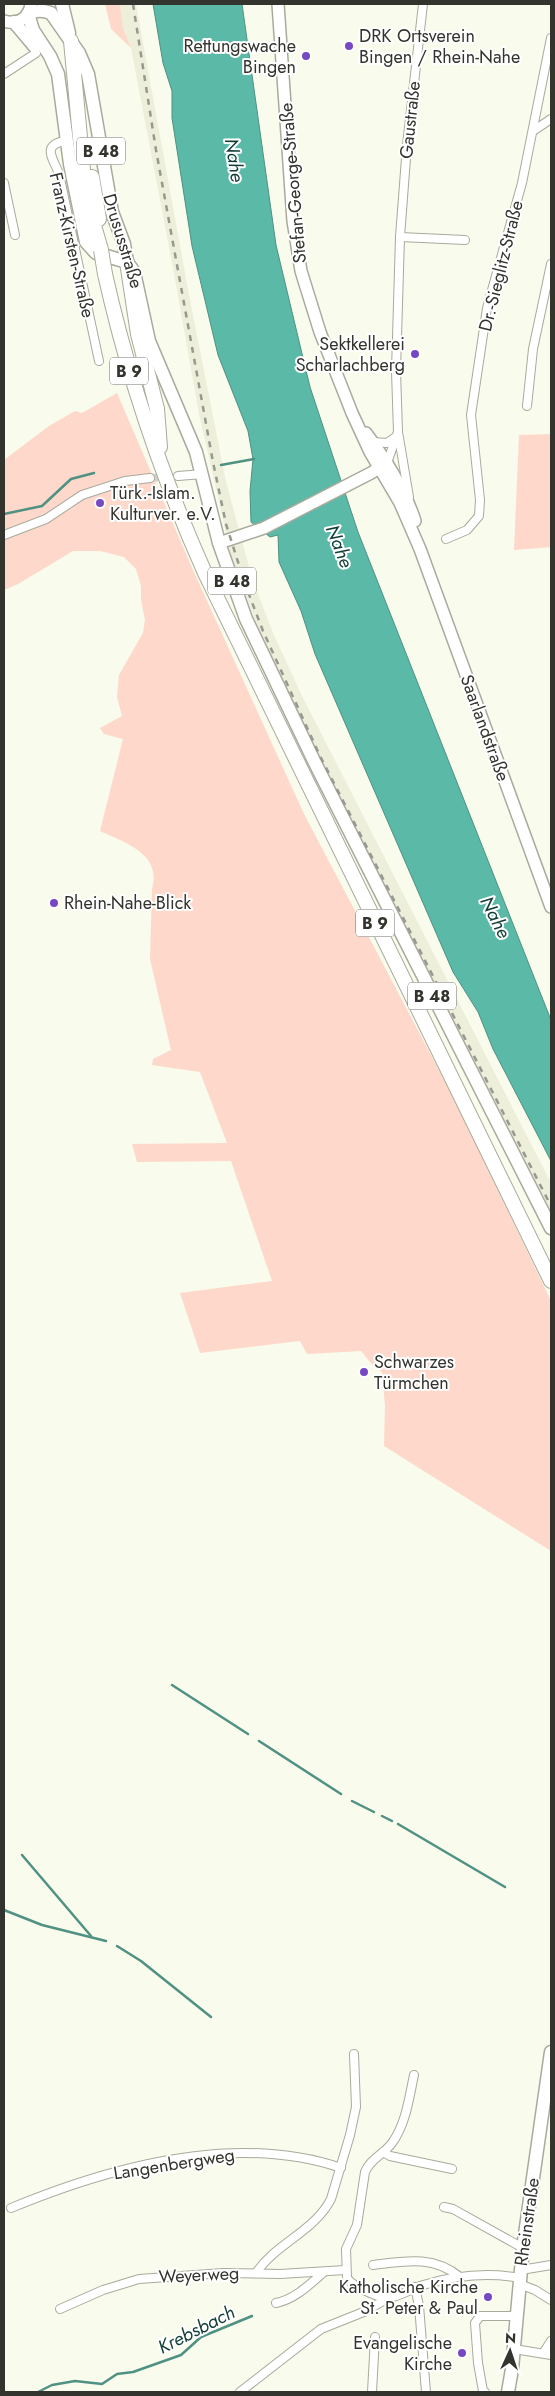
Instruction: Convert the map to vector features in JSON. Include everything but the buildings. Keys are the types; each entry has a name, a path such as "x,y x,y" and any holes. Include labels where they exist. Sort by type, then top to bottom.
{"highway":[{"name":"B 9","path":"72,42 75,140 87,201 128,367 189,538 224,616 551,1281"},
{"path":"126,262 136,327 157,410 162,465"}],"main road":[{"name":"Drususstraße","path":"62,4 72,42 84,62 90,80 108,194 112,212 124,244 126,262 134,272 155,358 196,452 202,474"},
{"name":"Stefan-George-Straße","path":"278,4 293,221 301,271 320,332 352,413 383,465"},
{"path":"29,9 50,13 72,42"},
{"path":"9,22 23,19 29,9"},
{"path":"29,9 33,30 52,61"},
{"path":"9,22 52,61"},
{"name":"B 48","path":"52,61 58,74 75,140 70,164 86,242 96,253 126,262"},
{"name":"Stefan-George-Straße","path":"352,413 373,442 383,465"},
{"path":"219,543 264,528 363,478 383,465"},
{"name":"Saarlandstraße","path":"383,465 410,504 420,549"},
{"name":"Saarlandstraße","path":"383,465 420,549 551,907"},
{"name":"B 48","path":"202,474 219,543 246,619 264,660 551,1228"},
{"name":"Rheinstraße","path":"508,2392 514,2349 523,2248 548,2097 551,2052"}],"street":[{"name":"Gaustraße","path":"410,504 402,449 397,434 396,371 400,237 408,136 423,4"},
{"name":"Dr.-Sieglitz-Straße","path":"446,538 467,530 479,516 480,500 471,415 487,308 522,183 551,38"},
{"path":"4,74 36,54"},
{"path":"533,131 551,119"},
{"name":"Franz-Kirsten-Straße","path":"75,140 55,145 51,149 49,156 59,174 99,362"},
{"path":"4,183 15,235"},
{"path":"400,237 465,240"},
{"path":"527,406 533,348 551,264"},
{"name":"Gaustraße","path":"383,465 397,434"},
{"path":"373,442 387,443 397,434"},
{"path":"383,465 399,458 402,449"},
{"path":"178,476 202,474"},
{"path":"4,535 46,519 82,495 125,481 150,478"},
{"path":"256,2273 273,2253 319,2218 330,2199 341,2168 356,2107 354,2054"},
{"path":"388,2298 355,2286 348,2280 345,2270 346,2249 357,2225 365,2172 368,2164 383,2152 396,2137 402,2123 414,2075"},
{"name":"Langenbergweg","path":"11,2208 64,2186 112,2173 223,2152 295,2158 326,2163 341,2168"},
{"path":"383,2152 390,2156 452,2169"},
{"path":"444,2206 453,2209 523,2248"},
{"path":"373,2265 421,2260 444,2267 460,2278"},
{"path":"240,2392 321,2329 366,2311 388,2298 415,2288 460,2278 499,2276 520,2278 551,2264"},
{"name":"Weyerweg","path":"60,2310 102,2290 139,2279 170,2275 280,2274 345,2270"},
{"path":"276,2303 285,2301 299,2293 324,2272"},
{"path":"520,2278 551,2300"},
{"path":"415,2288 419,2306 426,2392"},
{"path":"486,2392 483,2391 478,2363 475,2323 480,2316 516,2316"},
{"path":"372,2392 375,2337"},
{"path":"514,2349 548,2354 551,2341"}],"shaded area":[{"path":"105,4 120,4 123,28 131,48 111,29"},
{"path":"120,4 136,4 189,295 226,482 253,581 273,633 302,696 551,1183 551,1218 318,757 260,633 231,555 199,414 131,48 123,28"},
{"path":"117,393 193,570 304,814 451,1093 551,1301 551,1551 384,1446 385,1406 382,1372 374,1367 361,1351 307,1354 300,1341 200,1353 180,1293 272,1281 231,1161 137,1162 132,1144 227,1143 200,1072 152,1065 153,1059 171,1050 150,959 154,877 152,867 140,851 100,831 123,739 104,734 100,728 122,716 117,697 119,675 143,633 145,620 141,600 141,586 136,569 124,557 100,551 73,551 18,584 4,590 4,460 49,426 75,411 82,413"},
{"path":"551,434 551,547 514,550 519,435"}],"water":[{"name":"Nahe","path":"153,4 242,4 276,245 310,387 358,532 551,1020 551,1161 493,1049 478,1012 453,972 315,654 301,611 279,562 278,535 270,537 251,522 250,491 253,459 248,431 218,355 192,246 172,118 172,91 163,63"}],"waterway":[{"path":"221,465 254,459"},
{"path":"4,514 42,506 71,479 94,473"},
{"path":"172,1685 248,1734"},
{"path":"259,1741 341,1794"},
{"path":"352,1801 374,1812"},
{"path":"382,1816 392,1821"},
{"path":"398,1824 505,1887"},
{"path":"22,1855 91,1936"},
{"path":"4,1910 42,1925 106,1941"},
{"path":"117,1946 141,1961 211,2017"},
{"name":"Krebsbach","path":"38,2392 52,2385 75,2381 102,2384 117,2374 133,2372 181,2355 201,2337 252,2316"}],"tunnel":[{"path":"150,478 178,476"}],"railway":[{"path":"133,4 156,150 213,462 226,524 245,584 263,631 320,756 551,1206"}],"place":[{"name":"DRK Ortsverein Bingen / Rhein-Nahe","path":"349,46"},
{"name":"Rettungswache Bingen","path":"306,56"},
{"name":"Sektkellerei Scharlachberg","path":"415,354"},
{"name":"Türk.-Islam. Kulturver. e.V.","path":"100,503"},
{"name":"Rhein-Nahe-Blick","path":"54,903"},
{"name":"Schwarzes Türmchen","path":"364,1372"},
{"name":"Katholische Kirche St. Peter & Paul","path":"488,2297"},
{"name":"Evangelische Kirche","path":"462,2353"}]}
